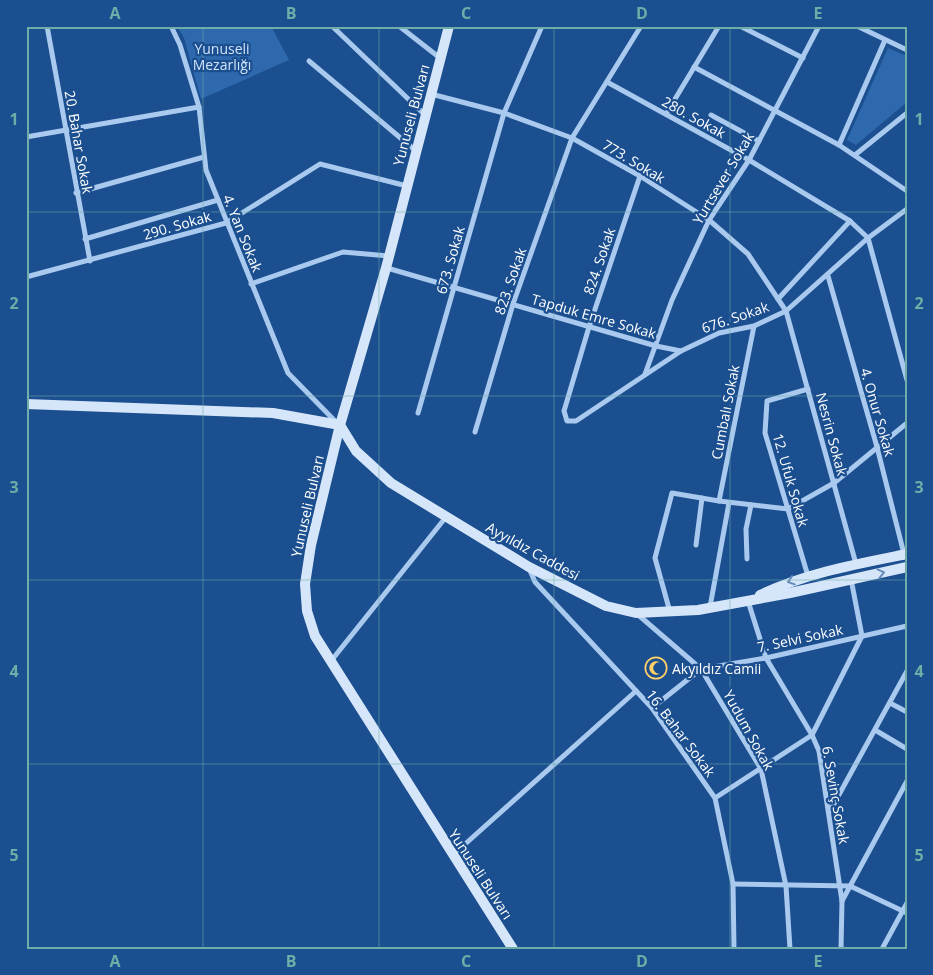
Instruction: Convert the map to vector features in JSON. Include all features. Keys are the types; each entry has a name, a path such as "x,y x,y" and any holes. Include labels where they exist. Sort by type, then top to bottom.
{"main road":[{"name":"Yunuseli Bulvarı","path":"449,26 386,268 340,426 311,545 305,584 307,610 315,636 452,856 513,949"},
{"path":"26,404 273,413 340,426"},
{"name":"Ayyıldız Caddesi","path":"340,426 356,451 391,483 529,567 606,606 636,613 710,608 907,567"},
{"name":"Ayyıldız Caddesi","path":"748,601 784,584 808,576 906,554"}],"street":[{"name":"20. Bahar Sokak","path":"47,26 76,194 90,261"},
{"name":"4. Yan Sokak","path":"171,26 180,45 199,107 204,157 218,200 288,373 340,426"},
{"path":"332,26 425,116"},
{"path":"399,26 440,58"},
{"name":"673. Sokak","path":"418,413 504,113 542,26"},
{"name":"823. Sokak","path":"475,432 513,304 572,138 641,26"},
{"path":"666,114 719,26"},
{"path":"740,26 803,58"},
{"name":"Yurtsever Sokak","path":"645,375 672,300 708,220 749,160 819,26"},
{"path":"857,26 907,50"},
{"path":"839,145 885,40"},
{"path":"308,61 416,151"},
{"path":"694,67 839,145 907,191"},
{"name":"280. Sokak","path":"607,82 749,160 850,221 868,238"},
{"name":"773. Sokak","path":"430,94 504,113 572,138 640,176 708,220 748,254 786,311"},
{"path":"26,137 199,107"},
{"path":"855,155 907,113"},
{"path":"711,116 759,141"},
{"path":"76,194 204,157"},
{"name":"290. Sokak","path":"26,277 226,223 320,164 407,186"},
{"name":"824. Sokak","path":"564,411 589,327 640,176"},
{"path":"85,239 218,200"},
{"name":"676. Sokak","path":"564,411 567,421 576,421 681,351 719,333 754,326 786,311 828,276 868,238 907,210"},
{"path":"778,298 850,221"},
{"path":"868,238 907,380"},
{"path":"251,284 343,252 389,256"},
{"name":"Tapduk Emre Sokak","path":"386,268 656,346 681,351"},
{"name":"4. Onur Sokak","path":"828,276 906,554"},
{"name":"Nesrin Sokak","path":"786,311 856,564"},
{"name":"Cumbalı Sokak","path":"719,502 754,326"},
{"name":"12. Ufuk Sokak","path":"808,389 767,401 765,433 808,576"},
{"path":"670,612 656,558 672,493 719,502 788,509 834,483 907,423"},
{"path":"696,544 702,498"},
{"path":"710,608 729,503"},
{"path":"747,559 746,529 751,505"},
{"path":"331,662 446,517"},
{"name":"16. Bahar Sokak","path":"529,567 535,582 652,708 715,798 733,884 734,949"},
{"path":"715,798 812,735 862,636 851,580"},
{"name":"6. Sevinç Sokak","path":"748,601 766,658 812,735 819,751 830,812 842,901 841,949"},
{"name":"Yudum Sokak","path":"636,613 701,669 761,769 786,886 790,949"},
{"name":"7. Selvi Sokak","path":"652,708 701,669 766,658 907,626"},
{"path":"830,812 907,672"},
{"path":"452,856 636,691"},
{"path":"890,703 907,712"},
{"path":"875,730 907,748"},
{"path":"842,901 907,781"},
{"path":"733,884 850,886 905,912"},
{"path":"882,949 905,912 907,903"}],"green space":[{"name":"Yunuseli Mezarlığı","path":"177,26 271,26 289,60 201,99 184,38"},
{"path":"888,48 907,56 907,102 856,145 847,140"}],"place":[{"name":"Akyıldız Camii","path":"656,668"}]}
